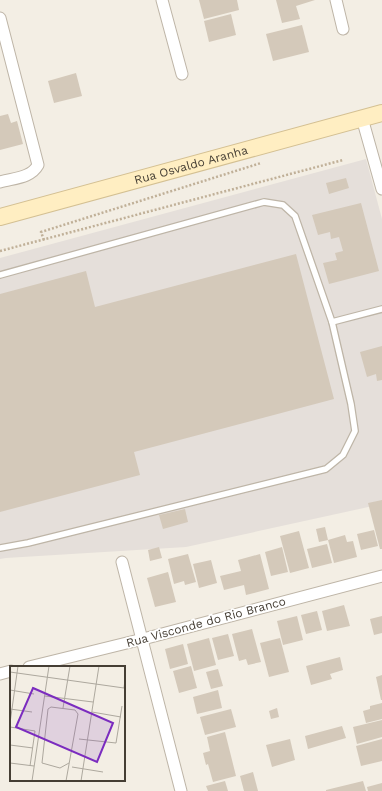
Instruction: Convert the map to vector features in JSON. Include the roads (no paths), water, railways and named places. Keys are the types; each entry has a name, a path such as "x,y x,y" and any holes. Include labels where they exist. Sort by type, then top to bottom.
{"main road":[{"name":"Rua Osvaldo Aranha","path":"0,217 382,113"}],"street":[{"path":"162,0 182,74"},
{"path":"336,0 344,29"},
{"path":"0,18 38,165 35,171 30,174 0,182"},
{"path":"362,118 382,189"},
{"path":"122,562 181,791"},
{"name":"Rua Visconde do Rio Branco","path":"33,666 143,639 382,576"},
{"path":"0,674 10,671"}],"lane":[{"path":"0,275 264,202 283,205 295,216 332,322 351,404 355,431 343,454 326,469 28,543 0,548"},
{"path":"332,322 382,309"}]}
